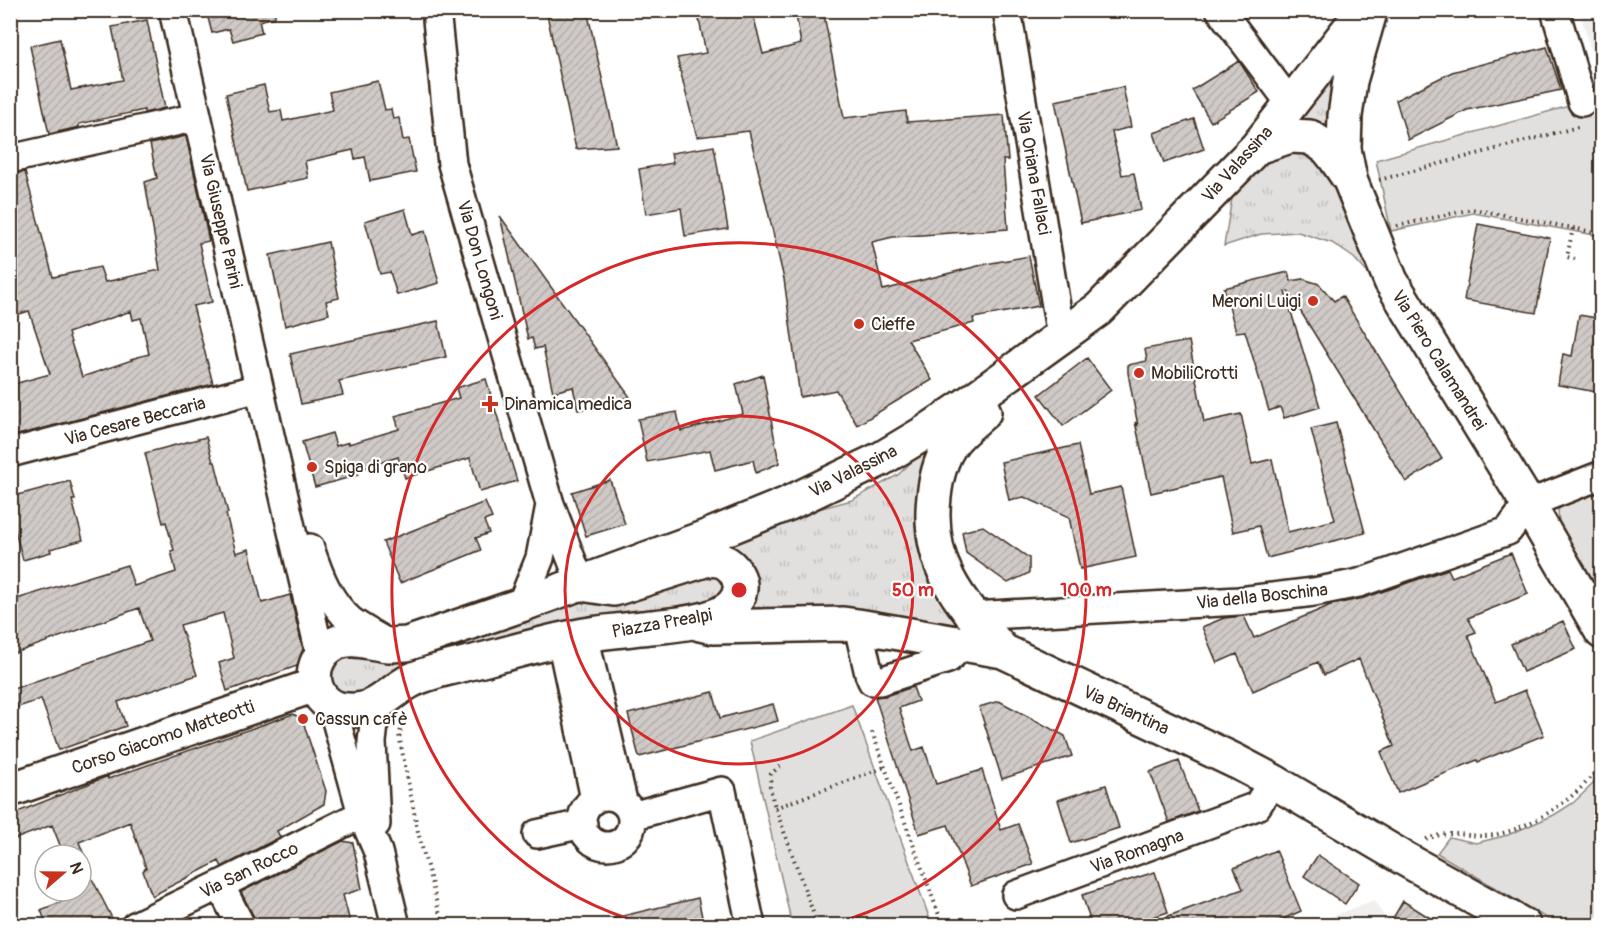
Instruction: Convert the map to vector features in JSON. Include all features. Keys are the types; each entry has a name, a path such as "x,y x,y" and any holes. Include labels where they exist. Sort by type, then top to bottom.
{"main road":[{"name":"Via Valassina","path":"1003,651 968,630 957,596 942,567 934,541 932,516 936,481 944,454 954,439 1099,309 1257,147 1364,10"},
{"path":"1360,182 1344,149 1350,81 1370,10"},
{"name":"Via Piero Calamandrei","path":"1257,147 1290,136 1310,137 1327,148 1360,182 1391,281 1528,504 1602,632"},
{"name":"Via Valassina","path":"581,584 787,504 881,459 966,405 1099,309"},
{"name":"Piazza Prealpi","path":"716,559 732,568 739,576 741,587 732,606 710,617 690,622 573,637 431,673 412,680 376,706 359,710 346,711 322,682 336,643 350,639 389,645 407,644 581,584 614,589 705,560 716,559"},
{"path":"690,622 713,627 843,624 968,630"},
{"name":"Via Briantina","path":"1003,651 1237,762 1265,794 1405,859 1524,926"},
{"name":"Corso Giacomo Matteotti","path":"10,790 322,682"}],"street":[{"name":"Via Giuseppe Parini","path":"173,10 270,431 322,682 362,814 378,852 396,926"},
{"name":"Via Don Longoni","path":"436,10 452,164 550,504 581,584"},
{"name":"Via Oriana Fallaci","path":"1007,10 1061,336"},
{"path":"1220,10 1290,103"},
{"path":"1555,10 1584,113"},
{"path":"10,159 197,117"},
{"name":"Via Cesare Beccaria","path":"10,453 259,388"},
{"name":"Via Giuseppe Parini","path":"270,431 319,574 334,602 352,621 389,645"},
{"path":"1528,504 1602,475"},
{"name":"Via Don Longoni","path":"521,605 540,558 550,504"},
{"name":"Via della Boschina","path":"968,630 1239,602 1314,592 1359,583 1508,531 1528,504"},
{"path":"858,626 872,681 880,681 948,659 968,630"},
{"path":"573,637 595,799"},
{"path":"573,637 589,657 632,824 630,831 619,843 604,845 590,838 583,824 585,810 595,799 602,796 616,797 627,808"},
{"name":"Via Giuseppe Parini","path":"376,706 372,742 378,852"},
{"path":"627,808 722,791 751,926"},
{"name":"Via Romagna","path":"1017,895 1265,794"},
{"name":"Via San Rocco","path":"135,926 362,814"},
{"path":"537,834 583,824"},
{"path":"220,885 241,926"}],"path":[{"path":"1360,182 1584,113"},
{"path":"1396,226 1472,209 1602,234"},
{"path":"1573,228 1567,257 1575,259"},
{"path":"872,732 943,926"},
{"path":"1405,859 1416,841 1448,834 1475,837 1494,835 1507,832 1536,819 1570,798 1602,762"},
{"path":"780,766 771,774 770,788 775,808 818,926"},
{"path":"775,808 885,767"}],"shaded area":[{"path":"1580,11 1601,11 1601,91 1598,79"},
{"path":"1374,900 1389,925 1310,925"}],"green space":[{"path":"1350,43 1339,146 1288,122"},
{"path":"1601,97 1601,236 1473,213 1391,231 1376,160"},
{"path":"1292,148 1327,162 1374,280 1354,258 1332,243 1298,232 1261,234 1224,246 1233,192 1269,154"},
{"path":"935,439 926,465 966,628 748,617 720,542 793,509 818,509 852,500 898,475"},
{"path":"1601,487 1601,595 1559,525 1558,510 1568,500"},
{"path":"722,568 727,601 373,699 327,692 326,659 557,601"},
{"path":"852,705 932,925 792,925 750,741"},
{"path":"1601,772 1601,925 1558,925 1437,853 1449,837 1476,843 1508,835 1554,815 1573,803 1592,785"}],"building":[{"path":"206,10 275,10 275,17 259,21 262,33 233,41 229,29 212,33"},
{"path":"546,10 587,10 617,146 576,149"},
{"path":"697,10 752,10 763,54 801,44 795,10 823,10 844,118 906,111 907,122 1004,115 1008,160 1003,160 1008,229 893,237 872,242 883,290 986,264 1029,256 1039,306 973,318 974,323 908,340 932,380 857,425 836,390 800,397 784,279 749,131 697,137 677,58 706,53"},
{"path":"147,20 165,108 144,113 144,110 79,124 79,127 49,134 30,46 60,39 71,90 123,80 112,27"},
{"path":"1547,47 1561,90 1467,110 1408,140 1396,100 1452,72"},
{"path":"1239,61 1259,92 1211,122 1192,90"},
{"path":"378,81 385,110 391,109 393,119 399,118 403,140 409,139 416,172 370,181 365,157 355,159 353,150 305,161 308,178 247,191 226,94 264,85 270,112 281,110 283,121 333,110 329,92"},
{"path":"1123,87 1131,127 1112,132 1122,175 1134,173 1141,210 1081,223 1055,101"},
{"path":"1194,119 1204,149 1164,163 1154,133"},
{"path":"186,136 209,241 199,243 212,302 193,306 213,384 10,437 10,385 50,374 29,311 10,317 10,262 19,260 10,229 10,174 25,172 53,277 100,267 105,282 160,270 145,182 157,178 150,144","holes":["131,311 133,320 141,318 149,354 82,377 68,333"]},
{"path":"714,146 728,229 685,236 681,208 646,214 639,169 673,163 671,153"},
{"path":"405,209 412,235 425,231 439,283 397,295 390,272 380,274 365,221"},
{"path":"500,216 630,397 578,410 573,387 553,392 543,347 535,349 532,338 528,339"},
{"path":"1478,224 1550,238 1536,313 1464,300"},
{"path":"328,242 339,298 326,301 329,314 285,326 270,255"},
{"path":"1288,272 1291,281 1303,279 1319,284 1334,301 1342,296 1442,459 1406,482 1288,291 1285,292 1320,407 1284,418 1280,407 1269,411 1245,331 1236,332 1224,288"},
{"path":"1579,315 1602,319 1602,393 1558,385 1563,354 1572,356"},
{"path":"438,321 446,357 339,381 343,395 301,404 290,354"},
{"path":"1189,341 1204,422 1241,414 1252,464 1272,459 1288,532 1335,520 1311,429 1336,423 1365,533 1267,558 1259,526 1233,532 1221,477 1151,493 1135,422 1138,426 1128,365 1147,361 1145,349"},
{"path":"1087,358 1111,390 1063,426 1039,395"},
{"path":"763,375 779,463 756,473 753,460 715,470 710,450 647,462 638,419 677,412 681,431 743,414 736,384"},
{"path":"486,379 517,481 480,492 470,458 405,478 398,457 357,470 358,475 315,487 302,442 332,433 336,446 399,429 395,416 459,398 456,388"},
{"path":"206,437 213,462 215,462 236,553 249,549 262,603 290,595 303,649 297,666 227,691 219,663 234,658 223,613 180,625 197,675 118,702 126,726 59,750 41,699 10,710 10,690 150,641 139,608 10,655 10,601 127,565 134,586 176,572 171,551 174,550 166,522 163,523 145,453"},
{"path":"1078,445 1089,494 1121,487 1136,557 1080,569 1069,517 1024,497 1009,500 1001,462"},
{"path":"610,480 625,524 586,536 572,492"},
{"path":"70,481 75,500 72,500 83,540 50,549 51,552 23,560 10,513 10,497"},
{"path":"485,502 492,518 484,521 489,533 476,538 481,550 400,583 383,542"},
{"path":"983,526 1029,558 1029,573 1008,583 966,553 962,532"},
{"path":"1511,553 1528,594 1468,618 1476,632 1468,635 1496,702 1525,690 1544,735 1398,793 1381,752 1394,746 1359,659 1324,675 1318,662 1253,691 1237,654 1217,663 1202,627 1224,618 1244,616 1254,638 1331,605 1364,598 1448,569 1452,577"},
{"path":"1563,621 1576,649 1523,672 1511,644"},
{"path":"913,687 918,701 899,708 913,751 924,747 936,784 982,770 1001,830 1018,824 1033,864 971,886 948,825 919,834 875,697"},
{"path":"713,692 720,718 773,704 778,721 639,757 628,714"},
{"path":"999,701 1065,736 1072,756 1002,779 979,707"},
{"path":"293,714 302,719 326,791 324,804 277,831 280,837 222,867 219,861 152,896 143,871 146,868 130,822 79,843 59,843 52,825 10,841 10,815 108,776 108,779"},
{"path":"1179,761 1198,811 1169,822 1150,772"},
{"path":"1106,785 1119,828 1071,843 1058,800"},
{"path":"343,841 353,843 362,889 343,895 351,926 257,926 241,892"},
{"path":"1276,850 1301,911 1267,926 1150,926 1149,923 1243,889 1234,868"},
{"path":"1318,855 1359,883 1345,904 1304,876"},
{"path":"1155,872 1168,912 1125,926 1092,926 1082,895"},
{"path":"93,881 116,926 47,926 41,910 58,903 93,903"},
{"path":"698,898 704,926 615,926 614,918"},
{"path":"1403,901 1443,926 1402,926 1392,920"}],"place":[{"name":"Meroni Luigi","path":"1313,301"},
{"name":"Cieffe","path":"859,324"},
{"name":"MobiliCrotti","path":"1139,373"},
{"name":"Dinamica medica","path":"490,404"},
{"name":"Spiga di grano","path":"312,467"},
{"name":"Cassun cafè","path":"303,719"}]}
